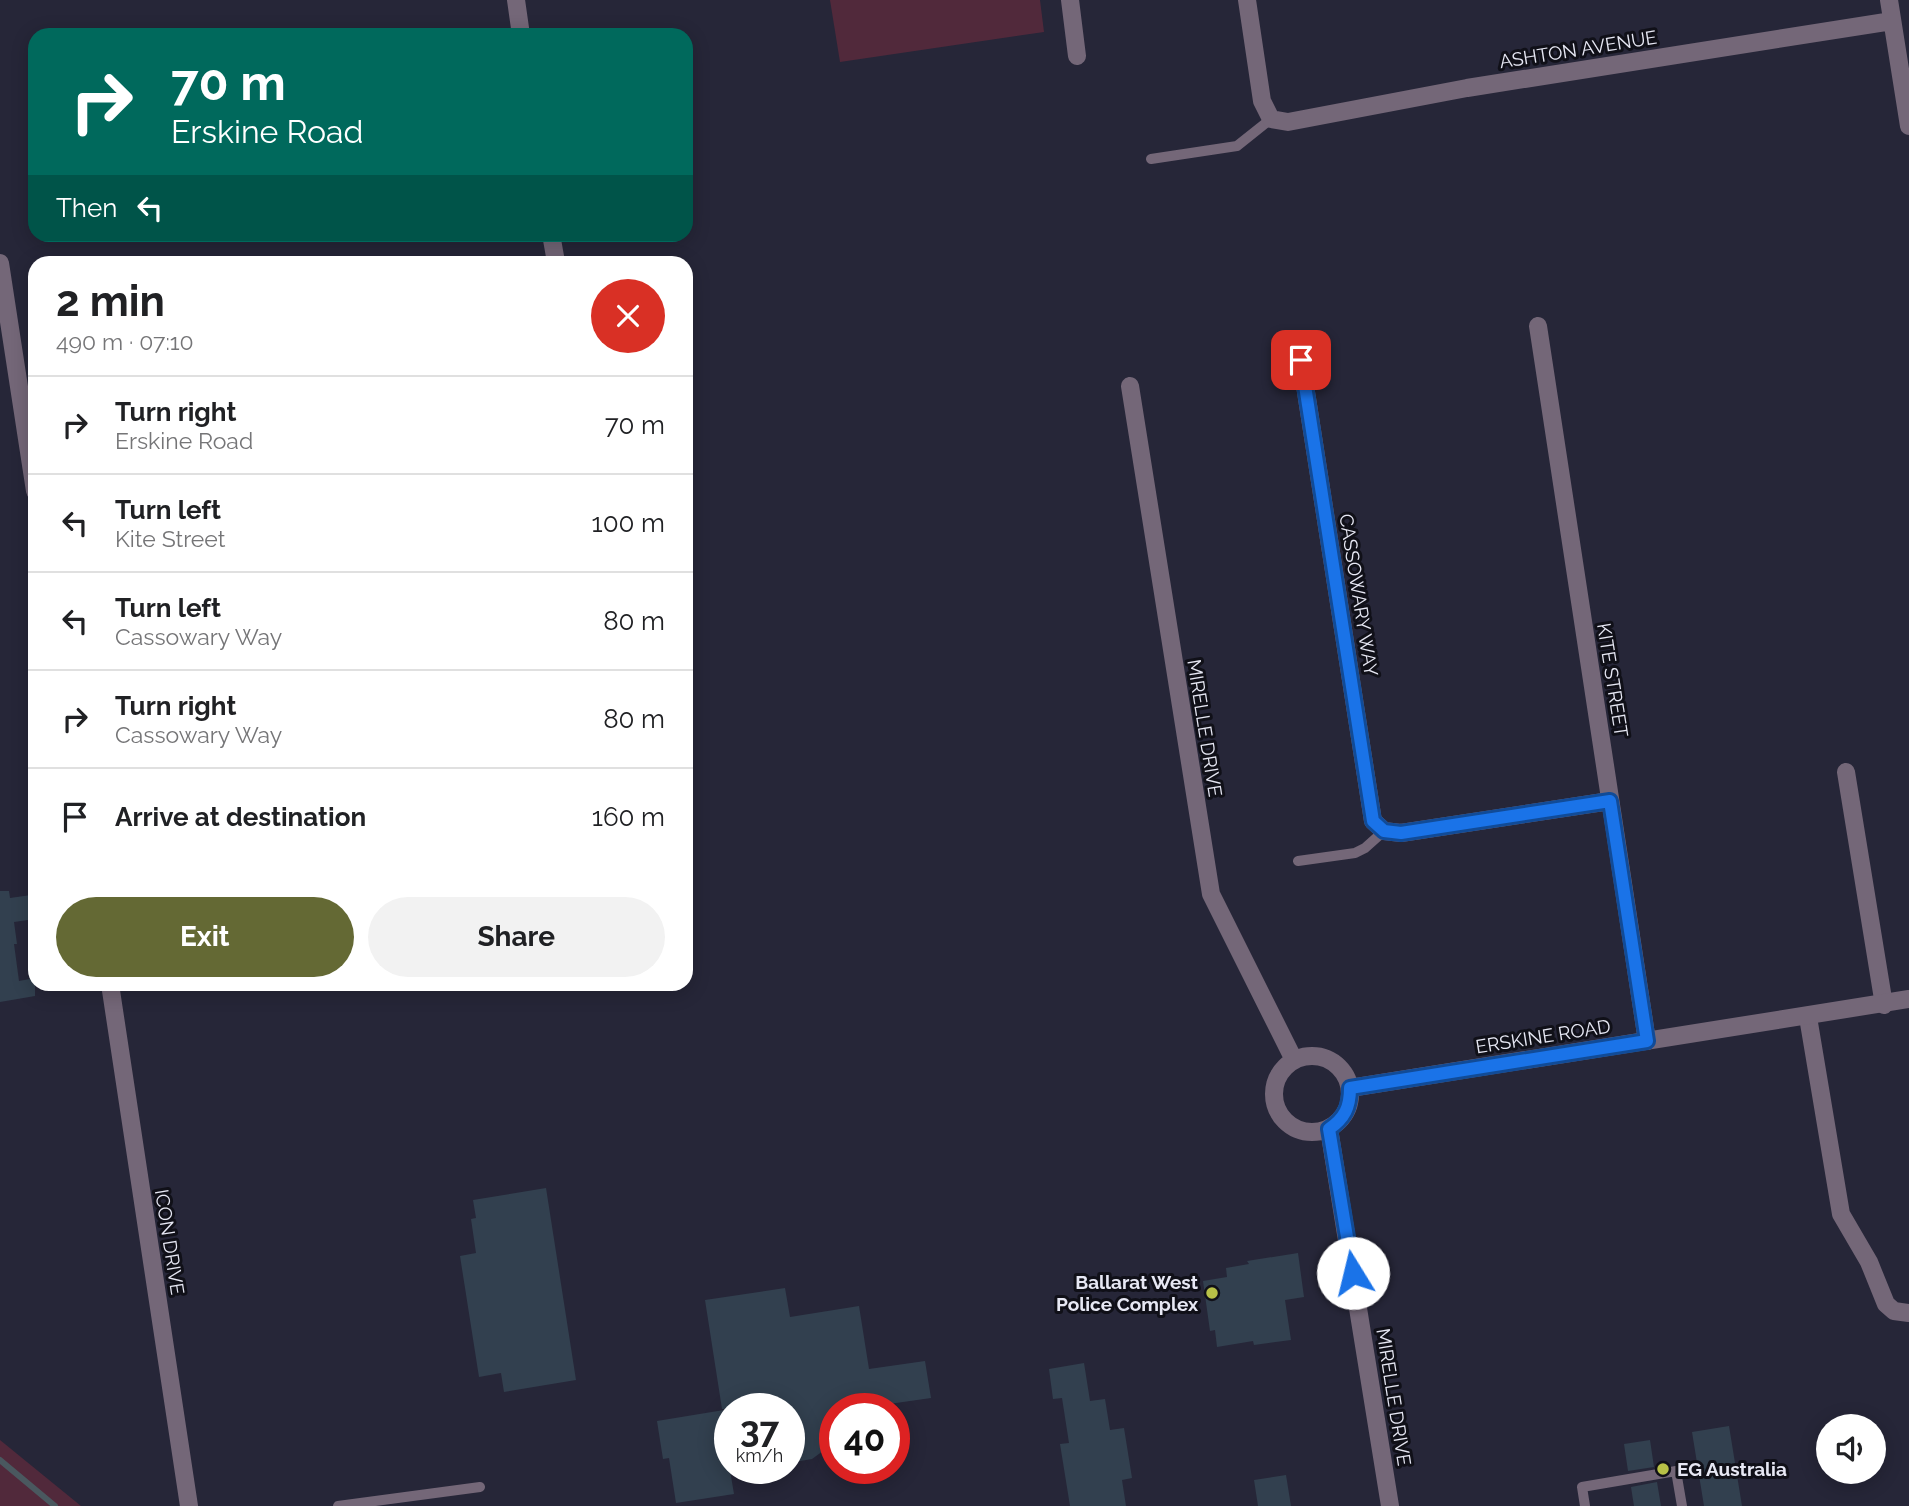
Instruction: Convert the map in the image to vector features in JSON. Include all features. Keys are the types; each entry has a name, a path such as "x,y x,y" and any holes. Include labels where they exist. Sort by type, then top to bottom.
{"street":[{"path":"516,0 520,28"},
{"path":"1070,0 1077,56"},
{"path":"1247,0 1262,101 1272,119"},
{"path":"1889,0 1909,126"},
{"name":"ASHTON AVENUE","path":"1272,119 1289,122 1467,88 1892,21"},
{"path":"0,262 28,445"},
{"name":"KITE STREET","path":"1538,326 1647,1041"},
{"name":"CASSOWARY WAY","path":"1301,360 1371,815 1378,827 1384,831"},
{"name":"MIRELLE DRIVE","path":"1130,386 1211,894 1294,1060"},
{"path":"1846,772 1884,1004"},
{"path":"1384,831 1401,833 1610,801"},
{"name":"ICON DRIVE","path":"111,991 189,1506"},
{"name":"ERSKINE ROAD","path":"1350,1088 1909,999"},
{"path":"1808,1017 1841,1214 1869,1262 1886,1304 1894,1311 1909,1313"},
{"path":"1316,1056 1328,1059 1339,1066 1346,1076 1350,1100 1339,1122 1329,1129 1316,1133 1303,1132 1291,1127 1281,1118 1273,1093 1282,1070 1294,1060 1316,1056"},
{"name":"MIRELLE DRIVE","path":"1329,1129 1390,1506"}],"lane":[{"path":"1151,159 1237,145 1272,119"},
{"path":"1298,861 1355,853 1384,831"},
{"path":"1585,1506 1582,1487 1676,1471 1682,1506"},
{"path":"338,1506 480,1487"}],"shaded area":[{"path":"830,0 1040,0 1044,32 840,62"},
{"path":"0,1440 81,1506 0,1506"}],"building":[{"path":"0,891 9,891 10,898 28,895 28,920 14,922 17,944 14,944 19,981 28,979 28,991 35,991 35,996 0,1002"},
{"path":"546,1188 576,1380 504,1392 501,1373 479,1377 460,1256 476,1253 471,1219 476,1218 473,1200"},
{"path":"1298,1253 1304,1297 1285,1300 1291,1340 1254,1345 1253,1341 1217,1347 1215,1330 1210,1331 1203,1281 1227,1277 1226,1268 1249,1264 1247,1261"},
{"path":"785,1288 790,1317 859,1306 869,1369 925,1361 931,1398 910,1401 910,1393 819,1393 819,1454 805,1460 805,1393 720,1393 705,1300"},
{"path":"1084,1363 1090,1401 1105,1399 1110,1430 1124,1428 1132,1478 1122,1480 1126,1506 1070,1506 1060,1444 1069,1443 1062,1398 1053,1399 1049,1369"},
{"path":"714,1412 714,1484 732,1484 734,1494 676,1503 669,1458 663,1459 657,1421"},
{"path":"1729,1426 1742,1506 1704,1506 1692,1432"},
{"path":"1650,1440 1654,1467 1628,1471 1624,1444"},
{"path":"1286,1475 1291,1506 1258,1506 1254,1480"},
{"path":"1657,1482 1661,1506 1634,1506 1631,1487"}],"waterway":[{"path":"0,1460 55,1506"}],"place":[{"name":"Ballarat West Police Complex","path":"1212,1293"},
{"name":"EG Australia","path":"1663,1469"}],"route":[{"path":"1301,360 1373,821 1384,831 1401,833 1610,801 1647,1041 1350,1088 1346,1112 1339,1122 1329,1129 1353,1273"}]}
